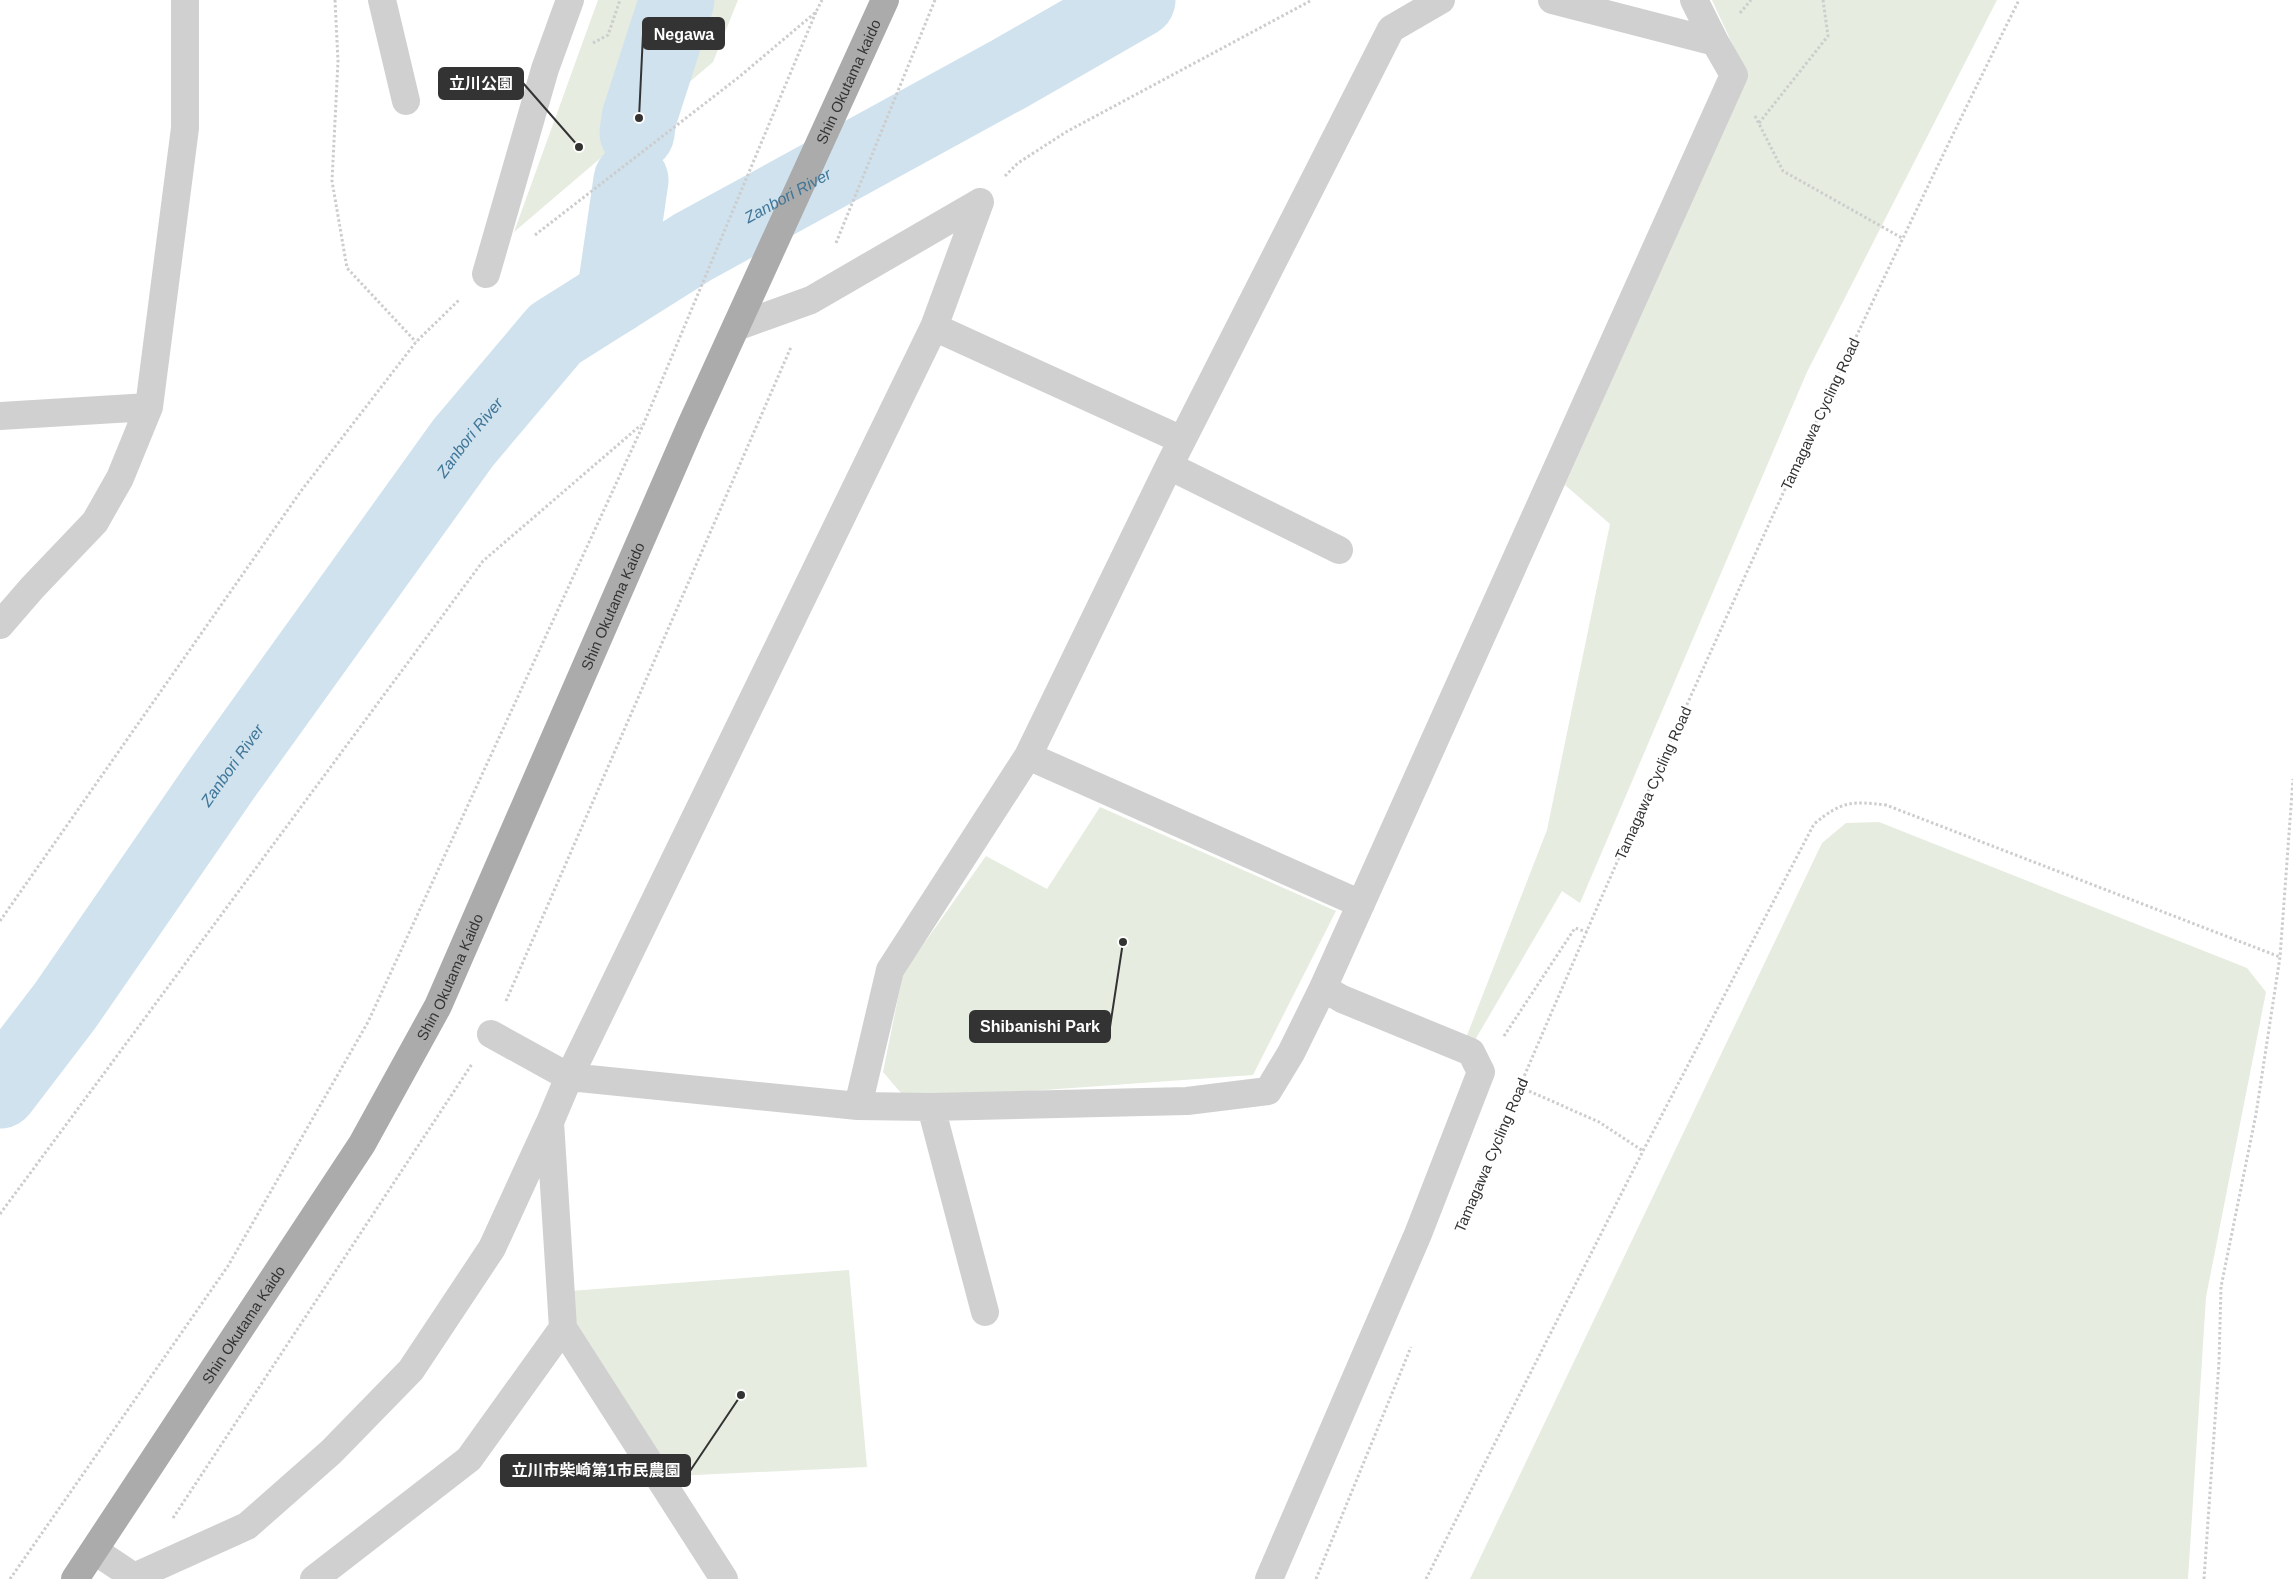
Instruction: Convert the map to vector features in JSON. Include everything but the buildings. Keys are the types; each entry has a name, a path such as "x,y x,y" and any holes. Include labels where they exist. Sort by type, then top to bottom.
{"main road":[{"name":"Shin Okutama kaido","path":"736,327 884,3"},
{"name":"Shin Okutama Kaido","path":"75,1579 362,1144 438,1006 617,592 736,327"}],"street":[{"path":"0,626 32,588 95,522 120,478 149,407 185,128 185,0"},
{"path":"382,0 406,101"},
{"path":"486,274 545,69 570,0"},
{"path":"858,1106 890,970 1028,756 1182,440 1392,29 1441,0"},
{"path":"1552,0 1715,42"},
{"path":"490,1034 569,1077 858,1106 931,1107 1187,1101 1268,1091 1291,1052 1323,988 1734,75 1694,0"},
{"path":"736,327 811,300 980,202"},
{"path":"95,1551 134,1577 247,1526 331,1452 411,1370 492,1248 569,1077 934,327 980,202"},
{"path":"934,327 1182,440"},
{"path":"0,416 149,407"},
{"path":"1169,466 1339,550"},
{"path":"1028,756 1361,904"},
{"path":"1269,1579 1418,1234 1481,1072 1471,1052 1342,999 1323,988"},
{"path":"931,1107 985,1312"},
{"path":"550,1122 563,1328 724,1579"},
{"path":"314,1579 469,1459 563,1328"}],"path":[{"path":"335,0 338,61 332,181 347,268 416,342"},
{"path":"10,1579 228,1266 368,1022 644,423 822,0"},
{"path":"980,202 1018,163 1066,132 1312,0"},
{"path":"1758,123 1828,36 1822,0"},
{"name":"Tamagawa Cycling Road","path":"1489,1159 1587,932 1778,505 1902,238 2018,0"},
{"path":"836,244 934,1"},
{"path":"532,238 740,77 816,12"},
{"path":"1734,75 1783,171 1902,238"},
{"path":"0,921 301,491 416,342 486,274"},
{"path":"0,1214 483,561 644,423"},
{"path":"2204,1579 2220,1362 2221,1287 2256,1114 2280,957 2293,779"},
{"path":"1426,1579 1643,1151 1814,824 1832,809 1856,802 1886,805 2280,957"},
{"path":"1481,1072 1575,928 1587,932"},
{"path":"1519,1087 1599,1122 1643,1151"},
{"path":"1316,1579 1413,1343"}],"shaded area":[{"path":"598,0 738,0 713,62 514,232"},
{"path":"1712,0 1997,0 1807,372 1580,903 1562,891 1475,1040 1466,1038 1547,830 1610,524 1565,485 1747,76"},
{"path":"1100,807 1336,911 1253,1075 907,1100 883,1072 903,973 986,856 1047,889"},
{"path":"1879,822 2247,968 2266,992 2206,1297 2188,1579 1470,1579 1822,843 1846,823"},
{"path":"849,1270 867,1467 674,1476 576,1324 570,1291"}],"waterway":[{"path":"637,133 639,118 677,0"},
{"name":"Zanbori River","path":"0,1091 65,1006 223,777 463,443 555,334 693,247 1009,74 1138,0"},
{"path":"614,297 631,180"}],"place":[{"name":"Negawa","path":"639,118"},
{"name":"立川公園","path":"579,147"},
{"name":"Shibanishi Park","path":"1123,942"},
{"name":"立川市柴崎第1市民農園","path":"741,1395"}]}
